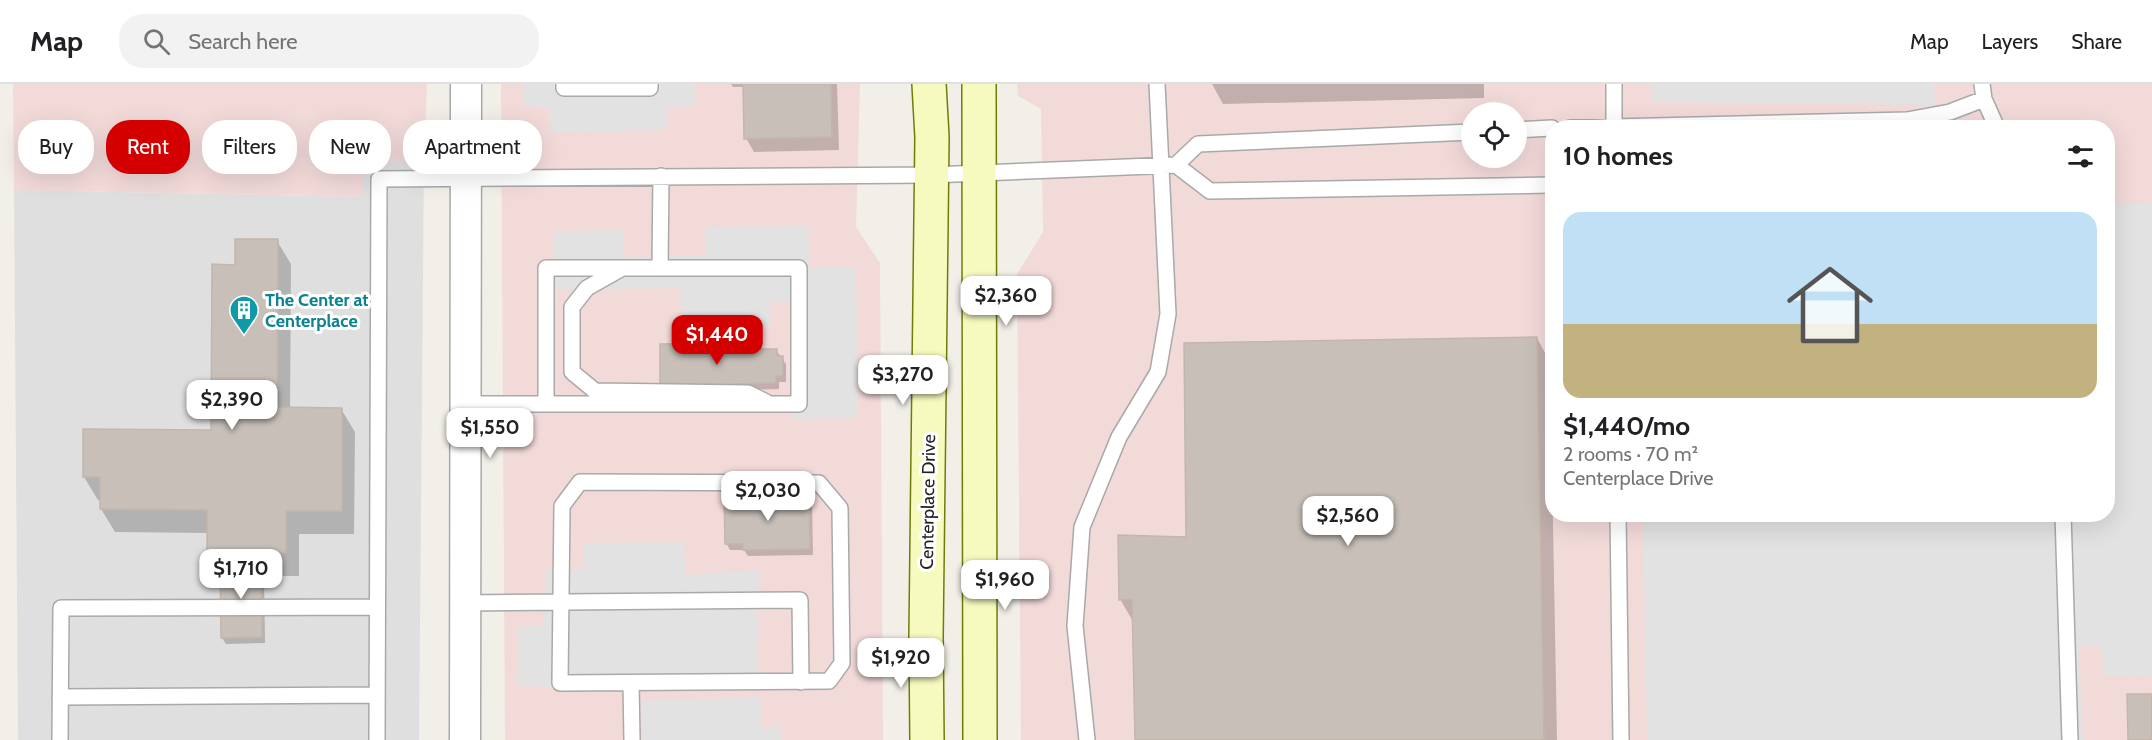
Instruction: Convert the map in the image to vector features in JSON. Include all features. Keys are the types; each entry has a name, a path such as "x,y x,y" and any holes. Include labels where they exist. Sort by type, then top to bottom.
{"street":[{"path":"465,740 466,84"},
{"name":"Centerplace Drive","path":"927,740 932,137 929,84"},
{"path":"979,84 981,173 980,740"}],"lane":[{"path":"564,84 564,88 650,88 650,84"},
{"path":"1087,740 1076,626 1082,527 1119,437 1158,372 1168,314 1168,165 1157,84"},
{"path":"1614,84 1614,120"},
{"path":"1907,120 1950,112 1983,92 1993,120"},
{"path":"1527,129 1545,128"},
{"path":"377,740 379,178 981,173 1168,165 1198,144 1461,132"},
{"path":"1168,165 1210,191 1545,185"},
{"path":"660,268 661,176"},
{"path":"466,404 546,404 799,404 799,268 546,268 546,404"},
{"path":"622,268 587,288 572,307 572,372 595,391 748,393 771,404"},
{"path":"580,482 819,483 840,508 842,663 829,681 801,682 561,683 562,506 580,482"},
{"path":"1618,522 1621,740"},
{"path":"2063,522 2070,740"},
{"path":"466,603 800,600 801,682"},
{"path":"60,740 61,608 377,607"},
{"path":"631,683 632,740"},
{"path":"60,697 377,695"}],"shaded area":[{"path":"13,84 427,84 426,120 403,120 403,162 391,162 391,120 309,120 309,174 364,174 362,197 14,190"},
{"path":"501,84 860,84 856,227 880,263 883,740 505,740 502,174 542,174 542,120 501,120"},
{"path":"523,84 696,84 696,106 667,107 666,130 549,132 550,107 523,105"},
{"path":"1017,84 2152,84 2152,740 1021,740 1017,274 1043,232 1041,109 1018,96"},
{"path":"1651,84 1934,84 1935,105 1651,102"},
{"path":"391,162 403,162 403,174 424,174 419,740 18,740 14,190 362,197 363,174 391,174"},
{"path":"2152,203 2152,675 2104,676 2101,645 2079,647 2083,740 1647,740 1643,522 2115,522 2115,204"},
{"path":"808,226 809,267 856,267 858,418 791,419 789,301 770,302 771,328 681,329 680,288 554,290 553,231 623,230 624,257 706,256 706,227"},
{"path":"684,542 686,575 759,570 757,689 517,686 517,627 544,625 546,570 584,570 584,543"},
{"path":"760,697 761,727 781,728 781,740 643,740 642,701"}],"building":[{"path":"743,84 831,84 832,137 744,139"},
{"name":"The Center at Centerplace","path":"235,239 278,239 277,407 342,408 342,511 286,511 286,553 207,553 207,510 100,509 100,477 83,477 83,429 211,430 212,264 235,265"},
{"path":"1537,337 1544,740 1135,740 1132,599 1119,600 1118,535 1186,537 1184,343"},
{"path":"742,343 742,349 777,349 777,356 783,356 783,376 776,376 776,383 735,384 735,390 660,386 660,344"},
{"path":"809,495 810,549 743,550 743,544 725,544 724,496"},
{"path":"261,563 262,637 221,638 220,564"},
{"path":"2127,694 2152,694 2152,740 2128,740"}],"place":[{"name":"The Center at Centerplace","path":"244,336"}]}
